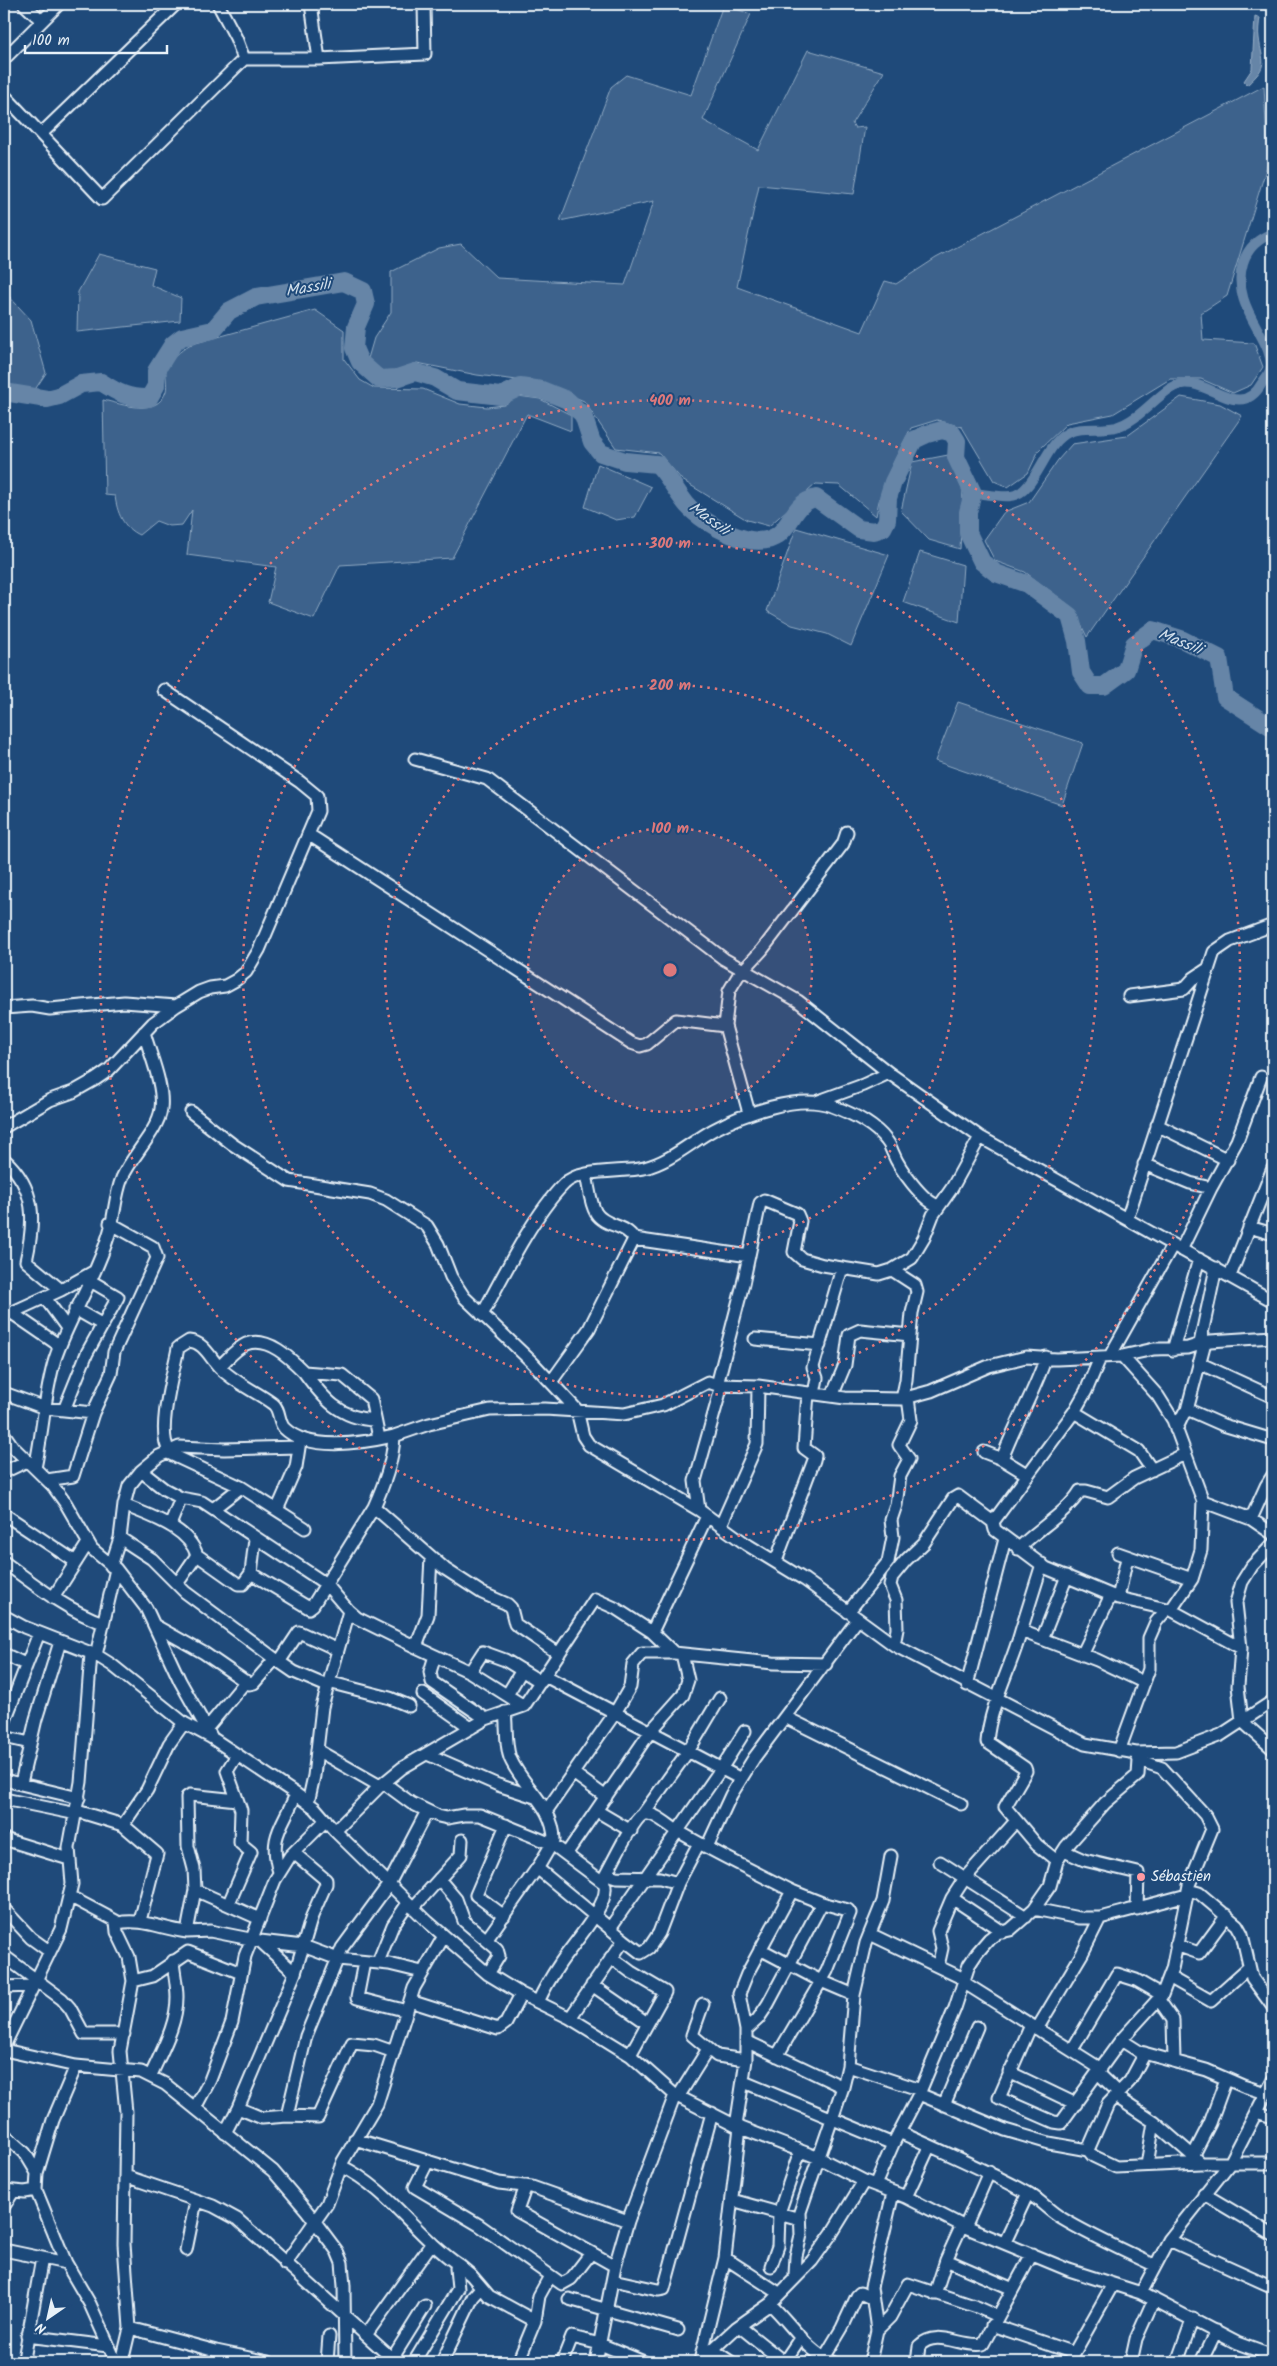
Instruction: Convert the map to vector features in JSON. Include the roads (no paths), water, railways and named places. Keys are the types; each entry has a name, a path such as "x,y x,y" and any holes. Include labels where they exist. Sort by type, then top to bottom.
{"street":[{"path":"24,4 42,21"},
{"path":"4,59 59,4"},
{"path":"41,134 176,4"},
{"path":"218,4 236,38 244,59"},
{"path":"311,4 319,59"},
{"path":"4,95 102,198 244,59 319,59 425,54 424,4"},
{"path":"4,1127 50,1100 73,1092 96,1079 109,1070 144,1032 176,1006 199,992 225,986 246,972 258,950 318,811 317,796 300,782 164,690"},
{"path":"415,759 487,779 692,936 743,971 798,1001 889,1073 980,1137 1216,1268 1273,1302"},
{"path":"749,1113 725,1026 729,991 843,844 847,832"},
{"path":"308,834 631,1044 640,1046 647,1044 676,1020 725,1026"},
{"path":"1127,1218 1206,970 1214,952 1220,946 1273,925"},
{"path":"1129,996 1184,989 1194,978 1206,970"},
{"path":"4,1008 32,1006 50,1009 124,1002 176,1006"},
{"path":"31,1464 45,1408 50,1376 60,1346 108,1237 122,1179 134,1156 156,1126 160,1114 161,1105 158,1083 144,1032"},
{"path":"482,1315 509,1266 551,1199 565,1182 586,1175 644,1168 654,1165 714,1130 749,1113 782,1105 818,1102 863,1086 889,1073"},
{"path":"992,1522 1074,1412 1086,1391 1111,1356 1177,1248 1228,1160 1261,1078"},
{"path":"818,1102 854,1115 877,1130 886,1140 893,1154 915,1186 928,1200 939,1206"},
{"path":"191,1112 232,1144 289,1181 370,1194 386,1200 427,1226 438,1244 451,1277 464,1297 577,1410 583,1436 589,1445 703,1513 746,1544 776,1561 894,1645 1084,1744 1137,1756 1162,1768 1188,1795 1210,1823 1212,1829 1188,1893 1169,1977 1160,1998 1121,2040 1063,2122 1058,2123 999,2098 1009,2072 1034,2027 1082,1954 1100,1918"},
{"path":"1157,1125 1228,1160"},
{"path":"652,1632 703,1513 695,1481 719,1385 760,1203 764,1200 797,1214 800,1221 794,1252 797,1256 823,1265 879,1274 892,1270 912,1258 939,1206 980,1137"},
{"path":"4,1159 22,1178 30,1206 32,1235 26,1262 61,1290"},
{"path":"1144,1164 1190,1183 1211,1188"},
{"path":"1230,1276 1273,1168"},
{"path":"586,1175 593,1207 597,1215 606,1222 623,1228 634,1239 749,1256"},
{"path":"47,1480 73,1476 93,1412 111,1374 114,1352 157,1258 153,1246 110,1223"},
{"path":"1249,1227 1273,1234"},
{"path":"551,1382 589,1329 634,1239"},
{"path":"1173,1350 1198,1259"},
{"path":"776,1561 815,1456 804,1450 811,1394 817,1378 813,1367 842,1268"},
{"path":"1176,1430 1187,1410 1199,1363 1216,1268"},
{"path":"538,1868 641,1953 649,1948 659,1932 678,1883 703,1845 741,1778 785,1716 826,1664 853,1616 888,1562 892,1551 893,1537 891,1520 896,1505 900,1476 909,1459 900,1445 911,1420 905,1399 910,1335 917,1287 892,1270"},
{"path":"8,1315 91,1276"},
{"path":"64,1410 75,1379 118,1296 91,1276"},
{"path":"45,1298 67,1328"},
{"path":"75,1309 103,1325"},
{"path":"8,1315 60,1346"},
{"path":"832,1396 845,1365 849,1336 860,1330 910,1335"},
{"path":"4,2046 49,1950 61,1929 69,1896 73,1878 69,1848 79,1798 93,1654 103,1623 129,1486 141,1471 168,1451 187,1447 224,1449 300,1443 344,1444 394,1436 429,1424 490,1410 577,1410 624,1414 663,1405 681,1398 708,1382 719,1385 758,1386 811,1394 874,1400 905,1399 989,1366 1026,1357 1111,1356 1154,1349 1173,1350 1188,1348 1202,1342 1273,1337"},
{"path":"755,1339 820,1345"},
{"path":"300,1443 283,1426 275,1406 247,1389 219,1367 203,1347 196,1342 189,1341 178,1348 164,1432 168,1451 240,1487 305,1528"},
{"path":"219,1367 239,1349 251,1343 274,1347 291,1359 334,1407 354,1417 375,1420"},
{"path":"1111,1356 1158,1396 1173,1420 1203,1501 1201,1550 1192,1579 1169,1610 1156,1622 1149,1638 1149,1669 1119,1751"},
{"path":"1002,1459 1032,1394 1046,1357"},
{"path":"1199,1363 1273,1397"},
{"path":"304,1372 343,1376 371,1399 379,1438"},
{"path":"721,1525 757,1444 758,1386"},
{"path":"4,1393 45,1408 93,1412"},
{"path":"1187,1410 1223,1425 1273,1440"},
{"path":"1074,1412 1138,1451 1152,1470"},
{"path":"4,1434 13,1447 47,1480 66,1504 88,1543 114,1568 146,1608 180,1681 210,1733"},
{"path":"251,1573 309,1608 313,1605 374,1507 388,1474 394,1436"},
{"path":"277,1510 296,1467 300,1443"},
{"path":"984,1452 1002,1459 1028,1475"},
{"path":"1018,1549 1034,1532 1073,1502 1080,1492 1086,1491 1108,1497 1134,1478 1185,1454"},
{"path":"4,1472 31,1464"},
{"path":"141,1471 164,1489 181,1498 200,1501 326,1584 349,1611 358,1618 470,1672 524,1706"},
{"path":"1251,1519 1273,1475"},
{"path":"213,1509 240,1487"},
{"path":"894,1645 897,1629 896,1600 890,1585 892,1577 924,1543 953,1499 958,1496 992,1522 994,1530 1005,1539 1042,1564 1114,1597 1169,1610 1241,1648"},
{"path":"170,1525 181,1498"},
{"path":"1203,1501 1251,1519 1273,1534"},
{"path":"124,1505 170,1525 184,1536 197,1555 238,1584 243,1584 251,1573 255,1539"},
{"path":"374,1507 431,1557 470,1585 507,1604 511,1608 515,1624 559,1654"},
{"path":"4,1514 76,1562"},
{"path":"120,1538 152,1559 177,1584 294,1672 328,1684 390,1698 409,1706"},
{"path":"968,1685 1005,1539"},
{"path":"53,1598 88,1543"},
{"path":"1273,1544 1252,1566 1242,1582 1236,1603 1241,1648 1238,1686 1242,1721 1273,1749"},
{"path":"177,1584 197,1555"},
{"path":"1082,1655 1114,1597 1123,1555 1192,1579"},
{"path":"416,1647 428,1615 431,1557"},
{"path":"4,1562 53,1598 85,1617 103,1623"},
{"path":"1042,1564 990,1721 988,1744 1017,1761 1026,1770 1005,1805 1037,1845 1057,1861"},
{"path":"1042,1639 1067,1576"},
{"path":"335,1831 382,1784 402,1768 486,1720 524,1706 596,1599 615,1608 652,1632 678,1654 687,1674 687,1688 682,1698 650,1732 567,1854"},
{"path":"308,1802 322,1707 349,1611"},
{"path":"4,1616 60,1642 93,1654 129,1677 184,1723 210,1733 237,1755 308,1802 410,1905 488,1974 521,1994 570,2018 630,2055 677,2096 738,2127 819,2158 869,2183 906,2197 964,2226 1069,2270 1141,2293 1193,2318 1237,2343 1273,2356"},
{"path":"154,1625 204,1653 249,1684 254,1683 277,1660 298,1632 338,1650"},
{"path":"1021,1631 1143,1682"},
{"path":"4,1723 25,1664 39,1633"},
{"path":"21,1782 30,1743 60,1642"},
{"path":"470,1672 483,1652 616,1713 650,1732 689,1750 721,1770 741,1778"},
{"path":"547,1810 616,1713 630,1687 632,1666 639,1656 648,1652 773,1663 826,1664"},
{"path":"5,1656 25,1664"},
{"path":"436,1656 430,1672 432,1682 486,1720"},
{"path":"507,1695 522,1670"},
{"path":"210,1733 246,1681"},
{"path":"423,1694 471,1728"},
{"path":"538,2002 562,1959 595,1916 606,1892 604,1877 631,1831 689,1750 720,1698"},
{"path":"1137,1756 1176,1752 1221,1735 1273,1701"},
{"path":"487,1939 538,1868 552,1844 553,1829 547,1810 535,1797 510,1757 505,1712"},
{"path":"785,1716 961,1804"},
{"path":"123,1824 147,1790 169,1744 184,1723"},
{"path":"610,1928 647,1877 677,1830 721,1770 745,1731"},
{"path":"4,1737 30,1743"},
{"path":"317,1750 382,1784 427,1811 445,1818 474,1814 506,1825 552,1844 604,1877 647,1877 678,1883"},
{"path":"427,1754 498,1785 535,1797"},
{"path":"229,1903 250,1852 239,1841 242,1817 227,1770 237,1755"},
{"path":"699,2362 740,2326 770,2304 818,2252 869,2183 893,2144 920,2092 955,2008 969,1964 984,1944 997,1933 1010,1930 1030,1913 1050,1886 1057,1861 1064,1851 1105,1803 1134,1780 1138,1773 1137,1756"},
{"path":"573,1773 606,1797"},
{"path":"4,1780 21,1782 79,1798"},
{"path":"280,1872 276,1860 274,1842 296,1794"},
{"path":"187,1932 195,1890 194,1869 188,1846 187,1796 237,1800"},
{"path":"4,1799 77,1812 123,1824 158,1855 140,1921"},
{"path":"287,2116 306,2036 345,1942 389,1884 427,1811"},
{"path":"597,1811 631,1831"},
{"path":"643,1814 656,1817 703,1845 792,1891 822,1903 845,1909 850,1913 835,1953 821,1981 777,2056"},
{"path":"195,2108 210,2080 232,2022 241,1973 257,1940 260,1919 280,1872 294,1853 326,1820"},
{"path":"938,1966 942,1948 938,1931 952,1898 965,1878 1016,1821"},
{"path":"504,1916 476,1895 506,1825"},
{"path":"4,1839 70,1859"},
{"path":"378,1962 394,1925 410,1905 439,1879 461,1855 462,1840"},
{"path":"1064,1851 1084,1860 1138,1873 1136,1909"},
{"path":"225,2133 238,2108 294,1973 326,1880 294,1853"},
{"path":"795,2275 796,2256 801,2235 800,2219 804,2201 843,2087 848,2066 854,1995 870,1934 884,1901 892,1856"},
{"path":"940,1862 965,1878 1030,1913 1100,1918 1188,1893 1198,1892 1227,1915 1240,1930 1254,1981 1273,2007"},
{"path":"439,1879 456,1899 464,1922 487,1939 499,1953 488,1974"},
{"path":"195,1890 229,1903 260,1919"},
{"path":"699,2362 725,2258 732,2200 746,2060 746,2036 739,1994 760,1949 792,1891"},
{"path":"69,1896 118,1923 140,1921 157,1928 187,1932 210,1931 303,1946 338,1959 378,1962 422,1972"},
{"path":"952,1898 1003,1932"},
{"path":"746,2036 762,2014 822,1903"},
{"path":"4,1909 31,1938 49,1950"},
{"path":"1176,1946 1198,1952 1227,1915"},
{"path":"118,1923 116,1932 129,1957 133,1982 120,2052 126,2112 124,2244 130,2328 122,2362"},
{"path":"870,1934 938,1966 1072,2050 1099,2071 1117,2094 1154,2122 1197,2160"},
{"path":"285,2264 327,2204 341,2166 377,2104 408,2006 422,1972 444,1936"},
{"path":"257,1940 294,1973"},
{"path":"570,2018 624,1940"},
{"path":"760,1949 821,1981 854,1995"},
{"path":"133,1982 152,1976 183,1954 191,1952 241,1973"},
{"path":"4,1956 34,1983 62,1999 84,2034 124,2034"},
{"path":"611,1957 631,1972 665,1992 630,2055"},
{"path":"151,2075 170,2032 176,2008 177,1987 173,1962"},
{"path":"364,1962 357,1998 408,2006 498,2029 506,2023 521,1994"},
{"path":"1169,1977 1211,2001 1249,1967"},
{"path":"1072,2050 1117,1974 1136,1980 1160,1998 1173,2020 1174,2060"},
{"path":"4,1987 34,1983"},
{"path":"592,1985 648,2023"},
{"path":"703,2004 692,2035 720,2057 746,2060"},
{"path":"944,2105 977,2027"},
{"path":"746,2036 777,2056 843,2087"},
{"path":"1121,2040 1145,2053 1174,2060 1266,2093"},
{"path":"238,2108 262,2118 287,2116 319,2117 352,2044 374,2045 394,2052"},
{"path":"596,2362 616,2266 628,2221 677,2096 708,2049"},
{"path":"4,2050 76,2066 122,2070 151,2075 165,2084 273,2171 337,2251 342,2263 345,2362"},
{"path":"1088,2150 1102,2115 1137,2070 1145,2053"},
{"path":"76,2066 52,2120 37,2173 36,2190 66,2263 90,2304 116,2362"},
{"path":"848,2066 920,2092 944,2105 1005,2130 1049,2143 1088,2150 1093,2156 1112,2166 1197,2160 1230,2163 1273,2163"},
{"path":"1009,2072 1076,2104"},
{"path":"1197,2160 1226,2079"},
{"path":"1141,2293 1154,2265 1169,2240 1230,2163 1273,2080"},
{"path":"744,2082 831,2120 893,2144"},
{"path":"1256,2112 1273,2117"},
{"path":"613,2280 658,2290 664,2289 712,2113"},
{"path":"1147,2165 1154,2122"},
{"path":"899,2132 929,2147 989,2172 1028,2193 1058,2217 1091,2236 1154,2265"},
{"path":"4,2134 25,2153 37,2173"},
{"path":"356,2139 506,2184 526,2186 628,2221"},
{"path":"906,2197 929,2147"},
{"path":"771,2266 778,2246 779,2213 800,2151"},
{"path":"428,2161 415,2187 479,2224 562,2284 568,2282 591,2253"},
{"path":"341,2166 361,2177 386,2197 432,2243 471,2275 488,2296 535,2321"},
{"path":"935,2294 946,2260 989,2172"},
{"path":"125,2176 219,2209 237,2219 394,2360 425,2306"},
{"path":"526,2186 517,2211 616,2266"},
{"path":"4,2206 8,2191 36,2190"},
{"path":"870,2362 877,2330 871,2298 872,2281 893,2192"},
{"path":"1005,2242 1028,2193"},
{"path":"1204,2194 1273,2236"},
{"path":"732,2200 800,2219"},
{"path":"186,2250 196,2201"},
{"path":"1169,2240 1273,2287"},
{"path":"366,2335 432,2243"},
{"path":"4,2250 66,2263"},
{"path":"917,2362 918,2348 924,2342 945,2339 981,2345 1032,2254"},
{"path":"27,2362 24,2360 27,2336 42,2258"},
{"path":"725,2258 779,2293"},
{"path":"946,2260 1013,2289"},
{"path":"414,2362 458,2289 456,2268 459,2265"},
{"path":"518,2362 535,2321 539,2296 550,2276"},
{"path":"877,2330 890,2317 908,2284 977,2307 994,2320 1072,2358 1113,2284"},
{"path":"442,2362 473,2297 481,2288"},
{"path":"770,2304 810,2347 829,2360 858,2294 871,2298"},
{"path":"569,2299 678,2330"},
{"path":"1131,2362 1136,2339 1154,2299"},
{"path":"1177,2362 1193,2318"},
{"path":"740,2326 784,2362 801,2337"},
{"path":"130,2328 216,2351 268,2362"},
{"path":"1201,2362 1216,2331"},
{"path":"27,2336 108,2346"},
{"path":"327,2362 329,2336"},
{"path":"562,2362 571,2337 600,2344 638,2361"},
{"path":"713,2350 730,2362"}],"waterway":[{"path":"973,493 996,496 1011,496 1019,493 1033,479 1057,441 1064,435 1076,430 1109,428 1124,424 1177,385 1193,384 1238,400 1247,398 1255,393 1270,370 1270,359 1267,347 1247,309 1242,295 1240,279 1245,257 1251,248 1258,241 1273,233"},
{"name":"Massili","path":"4,392 47,399 59,396 81,384 101,382 124,394 149,398 156,386 156,371 173,344 182,337 213,330 229,311 256,297 344,282 363,291 366,304 356,327 354,348 360,362 379,379 397,378 415,372 435,378 457,391 501,396 520,387 542,390 567,400 583,415 592,442 601,453 625,461 657,464 683,500 695,513 717,528 744,539 757,541 769,539 779,534 803,504 816,498 859,529 874,531 883,528 887,520 888,498 893,482 914,440 942,430 952,433 957,441 956,457 973,493 968,512 968,533 982,562 996,573 1027,584 1070,616 1077,641 1081,672 1090,686 1104,686 1126,670 1134,644 1153,630 1181,639 1219,658 1225,697 1273,728"}],"place":[{"name":"Sébastien","path":"1141,1877"}]}
